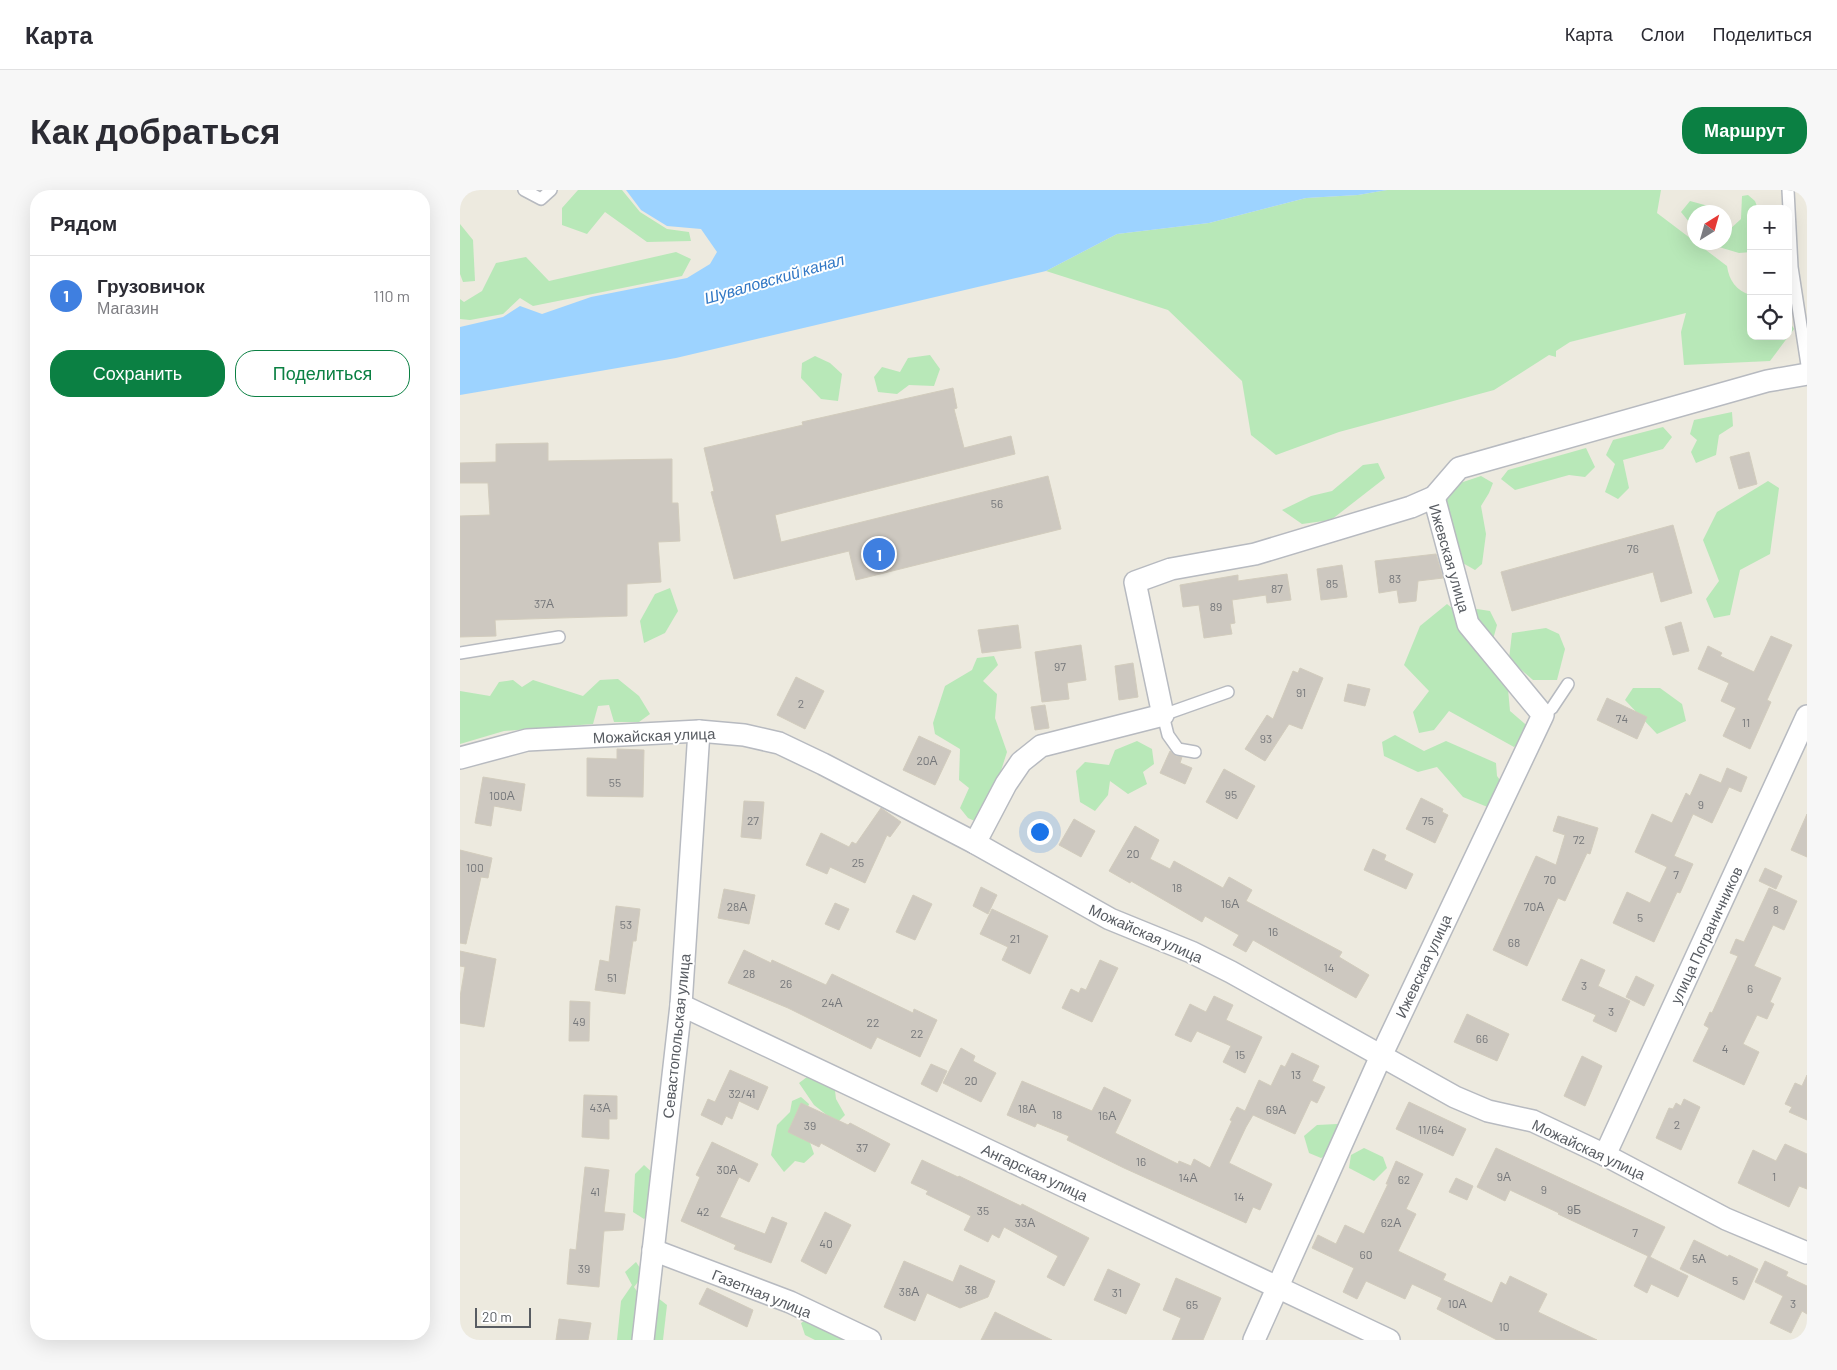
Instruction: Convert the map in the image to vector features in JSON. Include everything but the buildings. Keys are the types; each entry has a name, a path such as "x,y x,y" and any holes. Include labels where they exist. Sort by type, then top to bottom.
{"street":[{"path":"1434,497 1459,468 1767,381 1807,374"},
{"name":"Ижевская улица","path":"1163,715 1135,582 1171,569 1255,554 1412,507 1434,497 1468,624 1542,715 1381,1056 1254,1340"},
{"path":"975,843 1006,784 1021,762 1041,746 1163,715"},
{"name":"улица Пограничников","path":"1605,1155 1807,716"},
{"name":"Можайская улица","path":"460,758 527,740 699,731 744,735 779,743 975,843 1110,919 1191,952 1231,972 1455,1098 1488,1111 1533,1121 1605,1155 1726,1219 1807,1252"},
{"name":"Севастопольская улица","path":"643,1340 681,1005 699,731"},
{"name":"Ангарская улица","path":"681,1005 1389,1340"},
{"name":"Газетная улица","path":"653,1250 790,1302 870,1340"}],"lane":[{"path":"524,190 541,199 551,190"},
{"path":"1788,190 1792,267 1807,365"},
{"path":"460,653 559,637"},
{"path":"1542,715 1552,708 1568,684"},
{"path":"1195,752 1178,748 1168,735 1163,715 1228,692"}],"green space":[{"path":"578,190 622,190 640,212 667,229 689,232 691,241 647,242 605,212 587,234 562,225 562,208"},
{"path":"1387,190 1661,190 1657,213 1687,236 1687,250 1706,250 1727,266 1729,276 1734,284 1741,291 1747,293 1747,340 1786,340 1770,361 1684,365 1681,332 1686,313 1570,342 1556,351 1556,357 1549,355 1494,390 1339,432 1276,455 1251,435 1242,381 1168,310 1046,271 1117,234 1209,223 1306,198 1358,195"},
{"path":"1748,195 1756,205 1747,205 1747,252 1739,253 1729,250 1732,250 1732,227 1741,219 1742,196"},
{"path":"1690,201 1705,205 1687,205 1687,219 1681,212"},
{"path":"460,224 473,240 475,281 463,282 460,274"},
{"path":"676,252 691,259 682,276 533,306 520,298 503,314 470,320 460,319 460,299 464,302 482,291 496,263 526,257 549,281"},
{"path":"930,355 940,369 934,386 909,385 897,394 878,392 874,377 882,367 900,372 908,358"},
{"path":"815,356 830,363 842,374 838,401 821,399 801,378 802,363"},
{"path":"1732,412 1733,426 1719,435 1716,455 1696,463 1691,452 1697,440 1690,434 1694,420"},
{"path":"1663,427 1672,437 1663,449 1623,460 1629,488 1618,499 1605,492 1615,464 1606,455 1613,440"},
{"path":"1586,448 1595,467 1585,477 1569,475 1515,490 1501,479 1508,470"},
{"path":"1378,463 1385,478 1331,520 1302,524 1282,510 1311,496 1332,491 1363,465"},
{"path":"1481,476 1493,483 1481,506 1486,534 1482,564 1475,570 1461,562 1445,502 1451,486"},
{"path":"1768,481 1779,488 1770,554 1740,570 1730,615 1714,618 1706,599 1719,581 1703,540 1717,512"},
{"path":"670,588 678,611 665,633 644,643 640,621 655,594"},
{"path":"1447,604 1463,617 1477,609 1490,611 1497,625 1489,654 1507,678 1510,711 1532,730 1514,747 1449,711 1434,730 1419,733 1413,712 1429,691 1404,665 1420,626"},
{"path":"1546,628 1559,634 1565,649 1557,680 1533,680 1509,659 1512,633"},
{"path":"994,656 998,665 983,681 997,694 995,718 1007,752 990,805 977,822 968,818 960,808 969,788 959,780 960,749 935,734 933,723 945,686 972,670 977,658"},
{"path":"618,679 639,696 650,714 639,722 614,722 609,705 598,706 593,724 504,731 460,744 460,691 490,696 499,682 513,680 522,687 533,680 583,696 600,680"},
{"path":"1633,688 1660,688 1682,704 1686,721 1657,734 1625,700"},
{"path":"1395,735 1424,751 1446,741 1496,763 1497,776 1505,787 1490,808 1463,797 1437,767 1418,772 1384,756 1382,742"},
{"path":"1137,741 1152,749 1154,764 1143,772 1147,784 1128,794 1110,781 1108,795 1095,811 1080,802 1076,771 1085,762 1109,765 1115,750"},
{"path":"811,1074 834,1082 836,1099 845,1115 837,1123 814,1105 799,1083"},
{"path":"801,1097 809,1104 803,1122 814,1154 804,1163 795,1161 784,1172 771,1155 777,1125 790,1112 792,1101"},
{"path":"1337,1124 1351,1132 1346,1146 1321,1158 1309,1153 1304,1136 1317,1125"},
{"path":"1364,1148 1383,1157 1387,1168 1374,1181 1349,1168 1351,1155"},
{"path":"644,1165 654,1174 652,1212 644,1219 633,1212 635,1174"},
{"path":"636,1262 644,1274 634,1287 641,1297 636,1340 617,1340 621,1301 632,1285 625,1272"},
{"path":"658,1298 667,1305 663,1340 646,1340"},
{"path":"811,1317 825,1322 830,1333 853,1335 859,1340 815,1340 805,1335 801,1323"}],"water":[{"name":"Шуваловский канал","path":"626,190 1387,190 1358,195 1306,198 1209,223 1117,234 1046,271 676,358 460,395 460,327 503,317 520,306 542,314 591,297 687,278 710,264 717,252 701,229 667,226 641,210"}],"place":[{"name":"Грузовичок","path":"879,554"}]}
